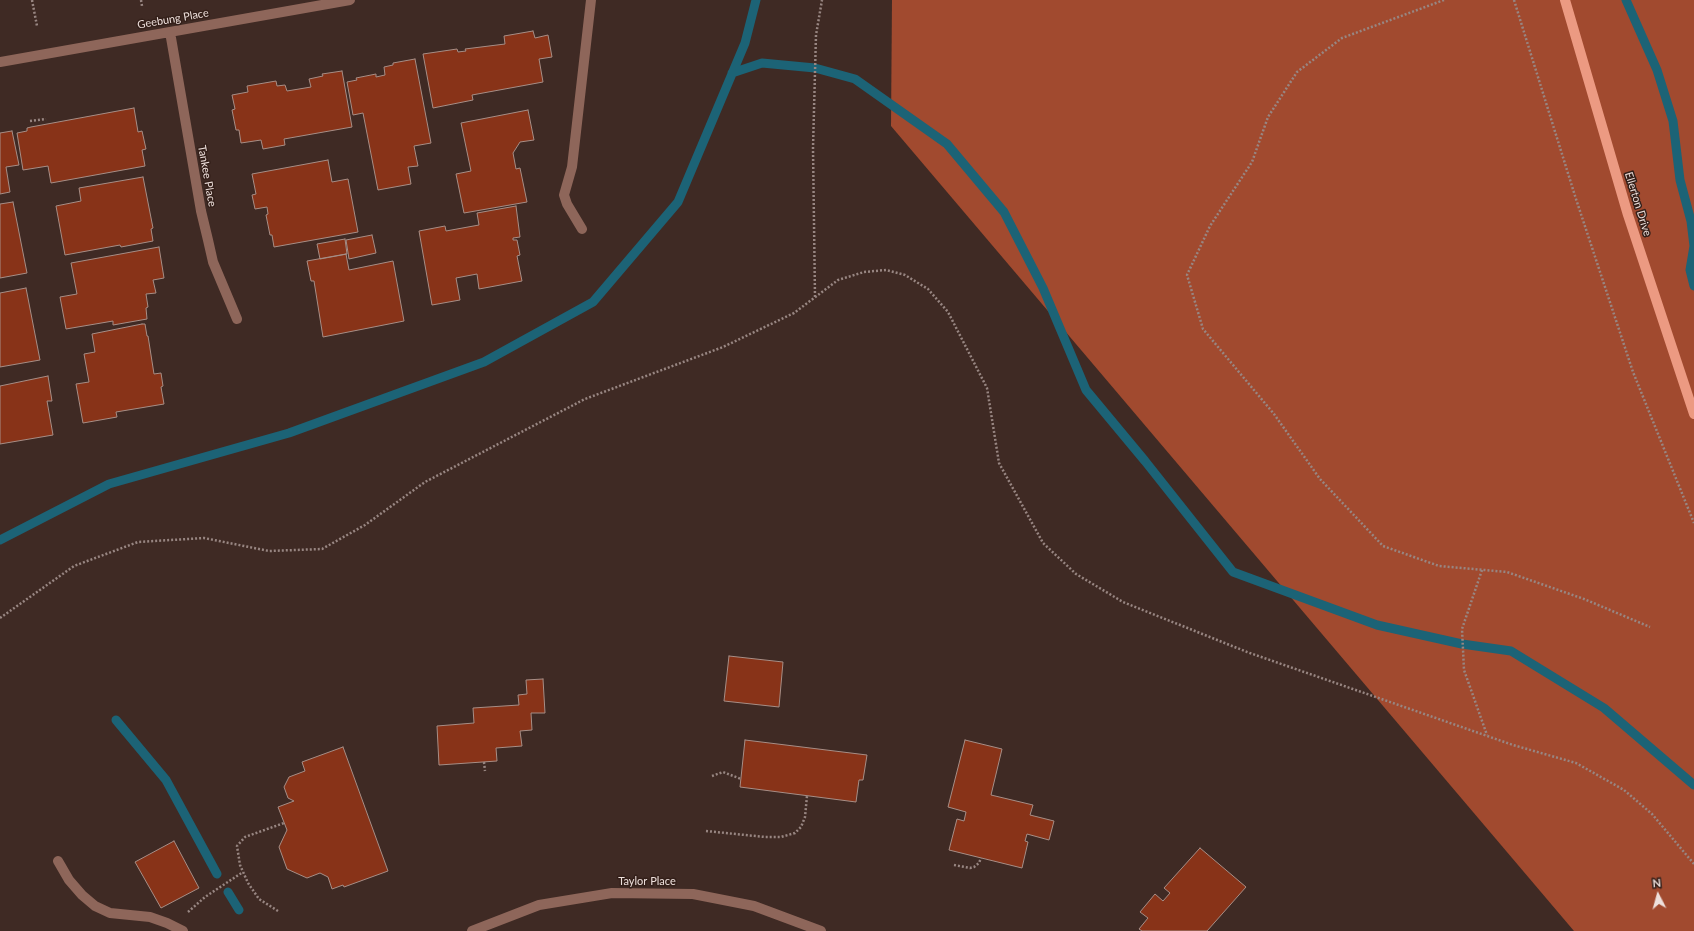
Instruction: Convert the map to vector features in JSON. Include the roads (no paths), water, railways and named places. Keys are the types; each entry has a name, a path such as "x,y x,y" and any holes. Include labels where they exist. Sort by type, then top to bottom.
{"main road":[{"name":"Ellerton Drive","path":"1565,0 1628,215 1694,414"}],"street":[{"name":"Geebung Place","path":"0,62 350,0"},
{"path":"582,229 567,204 564,193 572,167 591,0"},
{"name":"Tankee Place","path":"170,32 202,218 213,262 236,319"},
{"path":"58,860 82,895 95,906 110,913 150,917 183,931"},
{"name":"Taylor Place","path":"472,931 539,905 612,893 693,894 754,906 821,931"}],"waterway":[{"path":"0,540 109,484 289,433 484,362 593,302 678,202 745,43 756,0"},
{"path":"1626,0 1657,70 1673,121 1680,180 1691,221 1694,246 1690,270 1694,286"},
{"path":"732,73 762,63 815,68 855,79 947,144 1004,212 1043,288 1086,390 1145,461 1233,572 1377,625 1462,644 1511,651 1604,708 1694,785"},
{"path":"116,720 166,780 217,874"},
{"path":"228,892 239,910"}]}
